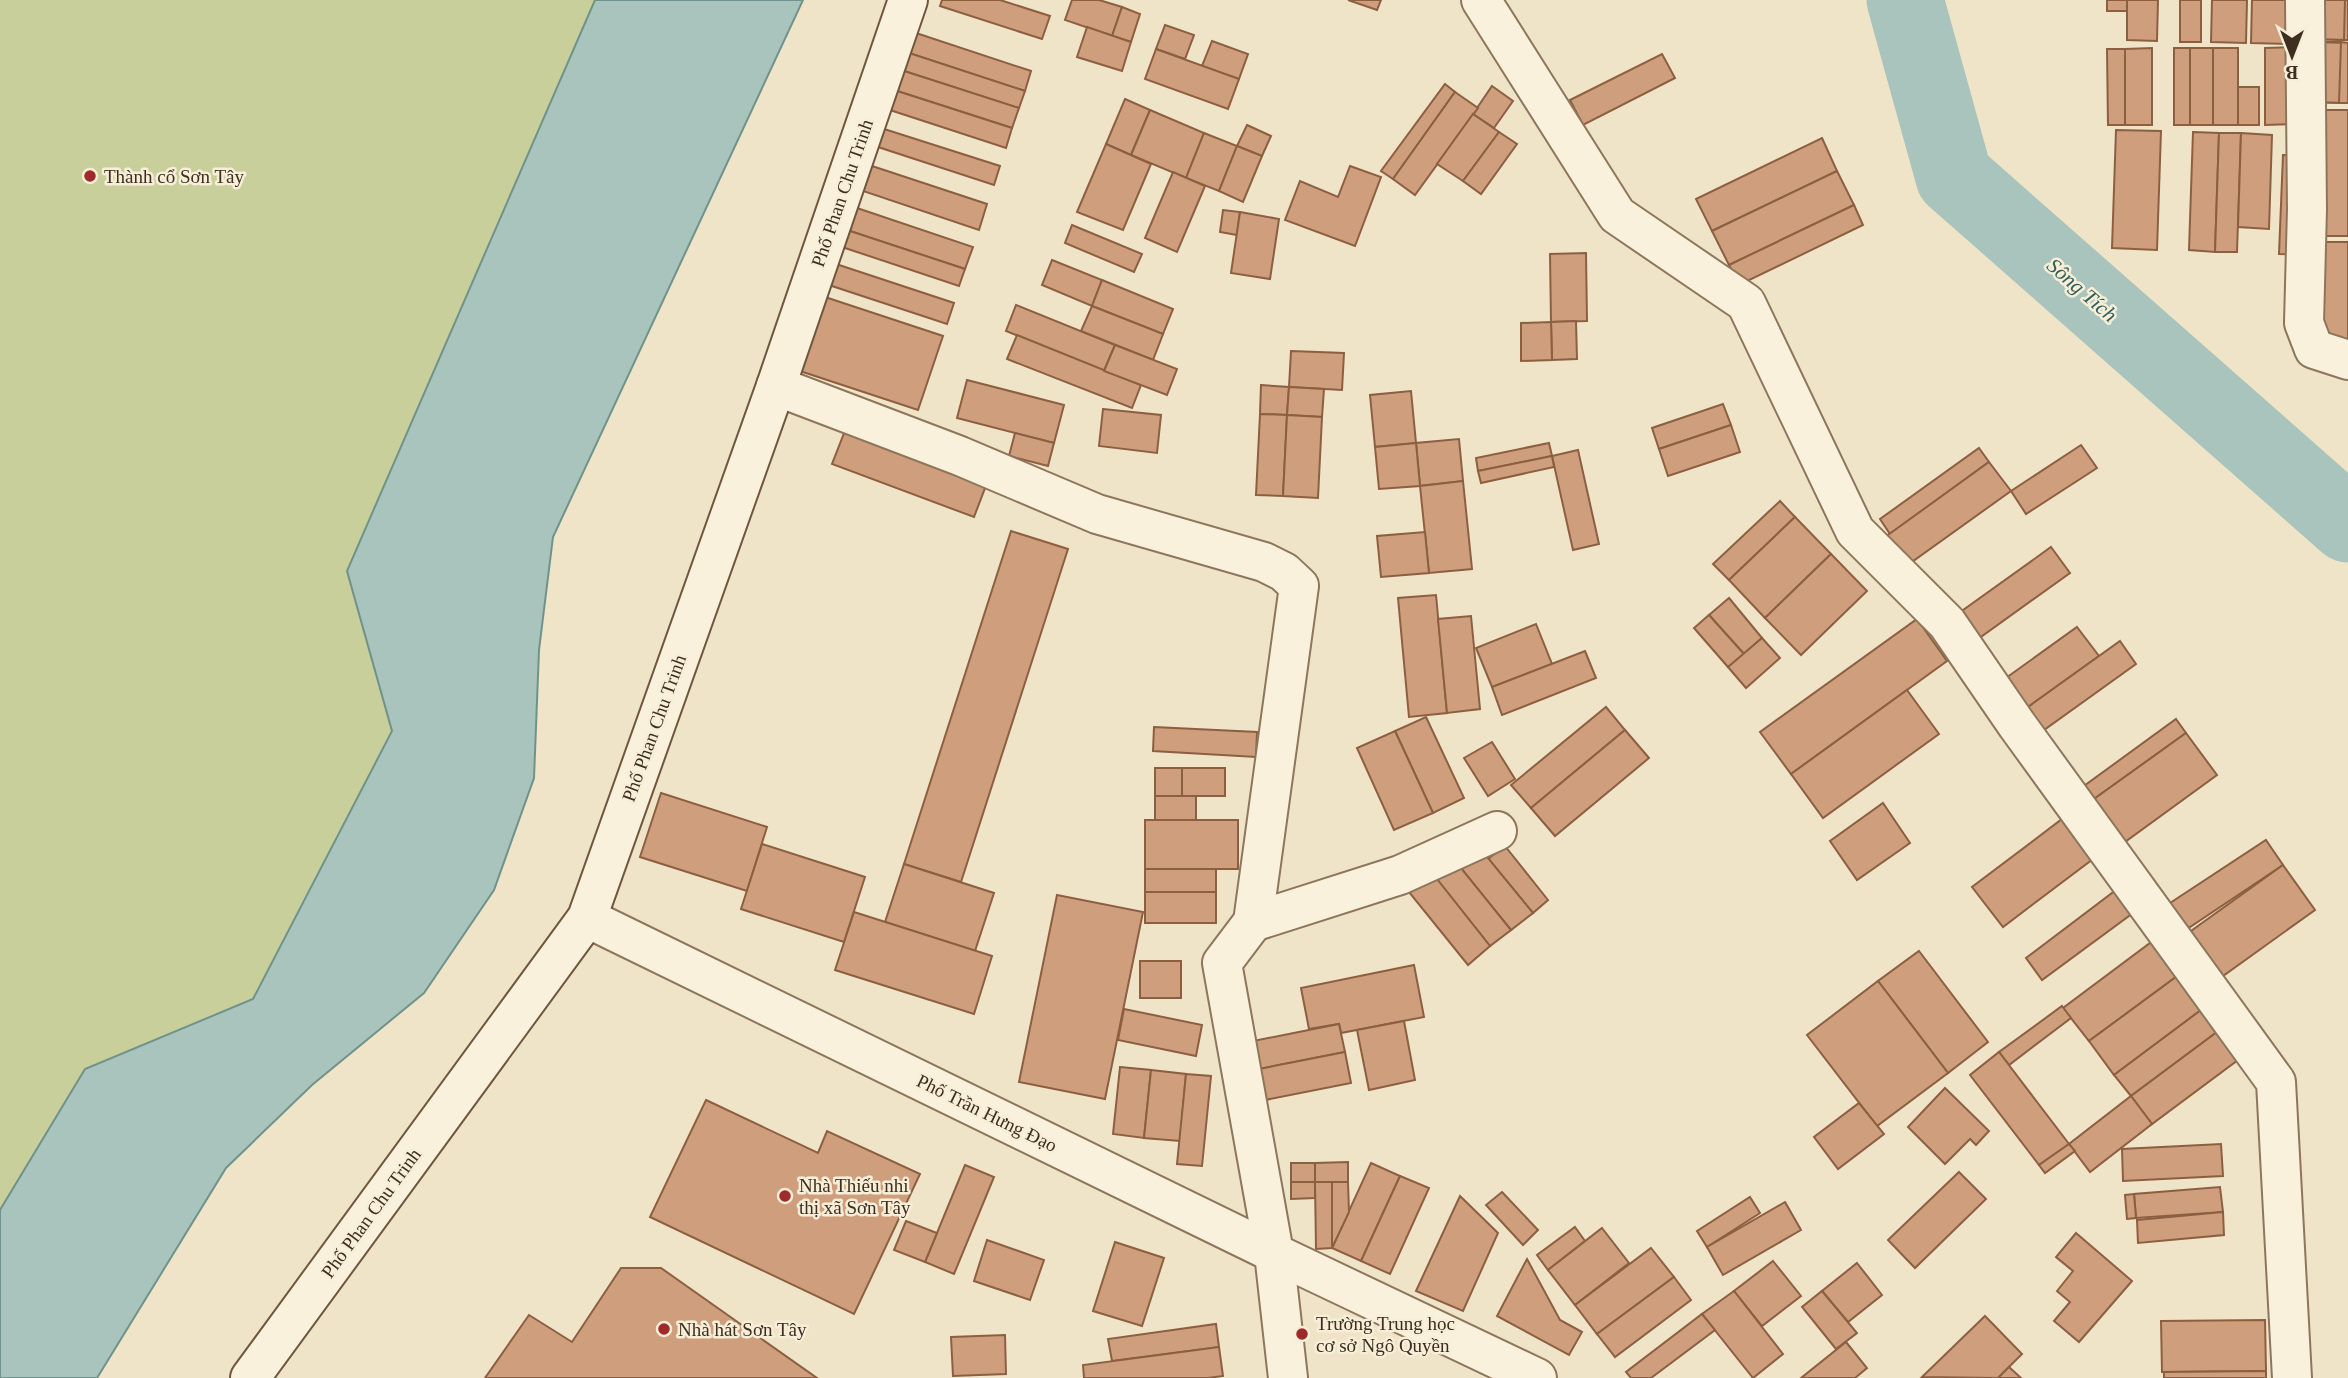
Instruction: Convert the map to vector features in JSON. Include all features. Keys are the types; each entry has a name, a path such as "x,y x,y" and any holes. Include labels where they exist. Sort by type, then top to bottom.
{"street":[{"name":"Phố Phan Chu Trinh","path":"250,1378 587,918 776,386 908,0"},
{"path":"1481,0 1617,215 1746,303 1855,531 1948,623 2017,725 2276,1082 2292,1378"},
{"path":"2305,0 2307,209 2304,323 2314,349 2348,360"},
{"path":"776,386 960,456 1097,514 1264,562 1284,572 1299,586 1253,922 1222,963 1274,1253 1287,1378"},
{"path":"1253,922 1400,875 1497,831"},
{"name":"Phố Trần Hưng Đạo","path":"587,918 1536,1378"}],"green space":[{"path":"0,0 595,0 347,571 392,731 253,999 85,1069 0,1210"}],"water":[{"path":"595,0 803,0 553,537 539,650 534,778 494,890 424,993 312,1085 226,1168 97,1378 0,1378 0,1210 85,1069 253,999 392,731 347,571"}],"building":[{"path":"942,0 1000,0 1050,16 1042,39 940,6"},
{"path":"1072,0 1099,0 1122,7 1112,36 1065,20"},
{"path":"1348,0 1381,0 1377,10"},
{"path":"2107,0 2127,0 2127,11 2107,11"},
{"path":"2127,0 2158,0 2157,41 2127,40"},
{"path":"2180,0 2201,0 2201,42 2180,42"},
{"path":"2212,0 2247,0 2246,43 2211,42"},
{"path":"2252,0 2291,0 2290,44 2251,43"},
{"path":"2315,0 2345,0 2344,40 2314,39"},
{"path":"2315,0 2348,0 2348,40 2314,39"},
{"path":"2345,0 2348,0 2348,40 2344,40"},
{"path":"1122,7 1140,14 1131,42 1112,36"},
{"path":"1165,25 1194,35 1185,59 1156,49"},
{"path":"1087,27 1131,42 1122,71 1077,57"},
{"path":"913,32 1031,71 1025,91 906,52"},
{"path":"1212,41 1248,54 1239,79 1202,66"},
{"path":"2314,42 2341,42 2339,103 2313,102"},
{"path":"2314,42 2348,43 2348,103 2313,102"},
{"path":"2341,42 2348,43 2348,103 2339,103"},
{"path":"2298,47 2298,124 2265,125 2265,48"},
{"path":"2152,48 2152,125 2125,125 2125,49"},
{"path":"2174,48 2190,48 2190,125 2174,125"},
{"path":"2190,48 2213,48 2213,125 2190,125"},
{"path":"2213,48 2238,48 2238,125 2213,125"},
{"path":"1156,49 1239,79 1228,109 1145,79"},
{"path":"2107,49 2125,49 2125,125 2108,125"},
{"path":"906,52 1025,91 1019,108 901,70"},
{"path":"1662,54 1675,78 1583,125 1570,100"},
{"path":"901,70 1019,108 1012,128 894,90"},
{"path":"1445,84 1455,92 1393,179 1381,171"},
{"path":"1492,86 1513,101 1494,128 1473,114"},
{"path":"2238,87 2259,87 2259,125 2238,125"},
{"path":"894,90 1012,128 1006,148 887,109"},
{"path":"1455,92 1478,108 1415,195 1393,179"},
{"path":"1125,99 1150,110 1131,155 1106,144"},
{"path":"1150,110 1204,133 1186,178 1131,155"},
{"path":"2326,110 2348,110 2348,236 2324,236"},
{"path":"2326,110 2348,110 2348,236 2324,236"},
{"path":"1473,114 1499,132 1463,181 1437,164"},
{"path":"1247,125 1271,136 1262,156 1237,146"},
{"path":"881,128 1000,166 994,185 875,146"},
{"path":"2116,130 2161,131 2157,250 2112,248"},
{"path":"1499,132 1517,144 1481,194 1463,181"},
{"path":"2193,132 2219,133 2215,252 2189,250"},
{"path":"1204,133 1237,146 1219,191 1186,178"},
{"path":"2219,133 2241,133 2237,252 2215,252"},
{"path":"2241,133 2272,135 2269,229 2238,227"},
{"path":"1822,138 1837,171 1712,231 1696,199"},
{"path":"1106,144 1151,164 1123,230 1077,212"},
{"path":"1237,146 1262,156 1243,202 1219,191"},
{"path":"2283,155 2307,156 2304,255 2279,254"},
{"path":"869,165 987,204 979,230 860,190"},
{"path":"1350,166 1381,177 1355,246 1285,220 1300,181 1338,197"},
{"path":"1837,171 1854,205 1729,265 1712,231"},
{"path":"1173,172 1205,186 1177,252 1145,238"},
{"path":"1854,205 1863,225 1739,285 1729,265"},
{"path":"854,207 973,247 965,269 847,230"},
{"path":"1223,210 1240,212 1237,235 1220,232"},
{"path":"1240,212 1279,219 1270,279 1231,273"},
{"path":"1072,225 1142,254 1134,272 1065,243"},
{"path":"847,230 965,269 959,286 842,247"},
{"path":"2324,242 2348,242 2348,353 2324,352"},
{"path":"2324,242 2348,242 2348,353 2324,352"},
{"path":"1586,253 1587,321 1551,322 1550,254"},
{"path":"1052,260 1102,280 1092,306 1042,285"},
{"path":"836,264 954,303 947,324 829,285"},
{"path":"1102,280 1173,309 1163,334 1092,306"},
{"path":"825,297 943,336 918,410 800,371"},
{"path":"1016,305 1115,345 1104,371 1006,331"},
{"path":"1092,306 1163,334 1153,360 1081,331"},
{"path":"1576,321 1577,359 1552,360 1551,322"},
{"path":"1551,322 1552,360 1521,361 1521,323"},
{"path":"1017,335 1141,385 1132,408 1007,359"},
{"path":"1115,345 1177,369 1167,395 1104,371"},
{"path":"1291,351 1344,353 1342,390 1289,387"},
{"path":"967,380 1064,405 1054,443 957,418"},
{"path":"1261,385 1289,387 1287,415 1260,414"},
{"path":"1289,387 1324,389 1322,417 1287,415"},
{"path":"1411,391 1416,443 1375,447 1370,395"},
{"path":"1723,404 1731,425 1659,449 1652,428"},
{"path":"1103,409 1161,415 1157,453 1099,446"},
{"path":"1260,414 1287,415 1283,496 1256,495"},
{"path":"1287,415 1322,417 1318,498 1283,496"},
{"path":"848,423 990,475 974,517 832,464"},
{"path":"1731,425 1740,452 1668,476 1659,449"},
{"path":"1015,433 1054,443 1048,466 1009,456"},
{"path":"1459,439 1463,481 1420,486 1416,443"},
{"path":"1416,443 1420,486 1379,489 1375,447"},
{"path":"1549,443 1552,456 1478,471 1476,458"},
{"path":"2081,445 2097,468 2026,514 2011,491"},
{"path":"1979,448 1989,462 1890,534 1880,519"},
{"path":"1578,450 1599,544 1573,550 1552,456"},
{"path":"1552,456 1554,467 1481,483 1478,471"},
{"path":"1989,462 2011,491 1902,569 1881,540"},
{"path":"1463,481 1472,569 1429,573 1420,486"},
{"path":"1780,501 1795,517 1729,580 1713,564"},
{"path":"1795,517 1831,554 1765,618 1729,580"},
{"path":"1011,531 1068,549 961,882 904,864"},
{"path":"1425,532 1429,573 1381,577 1377,536"},
{"path":"2051,547 2070,573 1971,644 1952,618"},
{"path":"1831,554 1867,591 1801,655 1765,618"},
{"path":"1436,595 1447,713 1409,717 1398,598"},
{"path":"1729,598 1762,638 1744,654 1709,615"},
{"path":"1709,615 1744,654 1728,667 1694,628"},
{"path":"1471,616 1480,709 1447,713 1438,619"},
{"path":"1917,619 1947,661 1791,774 1760,732"},
{"path":"1536,624 1552,664 1492,687 1476,648"},
{"path":"2077,627 2099,656 2021,712 1999,683"},
{"path":"1762,638 1780,658 1746,688 1728,667"},
{"path":"2120,641 2136,664 2037,735 2021,712"},
{"path":"1585,651 1596,678 1502,715 1492,687"},
{"path":"1907,690 1939,734 1823,818 1791,774"},
{"path":"1606,707 1625,730 1531,808 1511,785"},
{"path":"1426,717 1464,798 1433,813 1395,731"},
{"path":"2176,719 2186,733 2087,804 2077,791"},
{"path":"1154,727 1257,732 1256,757 1153,751"},
{"path":"1625,730 1649,758 1555,836 1531,808"},
{"path":"1395,731 1433,813 1394,830 1357,748"},
{"path":"2186,733 2217,775 2118,847 2087,804"},
{"path":"1492,742 1515,779 1488,796 1464,758"},
{"path":"1155,768 1182,768 1182,796 1155,796"},
{"path":"1182,768 1225,768 1225,796 1182,796"},
{"path":"661,793 767,827 747,891 640,857"},
{"path":"1155,796 1196,796 1196,820 1155,820"},
{"path":"1883,803 1910,843 1857,880 1830,841"},
{"path":"2062,819 2093,859 2003,927 1972,887"},
{"path":"1145,820 1238,820 1238,869 1145,869"},
{"path":"2266,840 2283,865 2181,933 2164,907"},
{"path":"762,844 865,877 844,942 741,909"},
{"path":"1505,846 1548,900 1533,913 1488,859"},
{"path":"1479,847 1533,913 1511,930 1457,864"},
{"path":"1453,858 1511,930 1490,946 1433,874"},
{"path":"904,864 994,893 975,951 885,922"},
{"path":"2283,865 2315,910 2216,981 2184,936"},
{"path":"1145,869 1216,869 1216,892 1145,892"},
{"path":"1433,874 1490,946 1468,965 1400,881"},
{"path":"2116,890 2133,913 2042,980 2026,958"},
{"path":"1145,892 1216,892 1216,923 1145,923"},
{"path":"1057,895 1143,912 1105,1099 1019,1082"},
{"path":"854,912 992,956 974,1014 835,970"},
{"path":"2154,940 2180,974 2089,1041 2063,1008"},
{"path":"1919,951 1988,1042 1948,1073 1878,981"},
{"path":"1140,961 1181,961 1181,998 1140,998"},
{"path":"1414,965 1424,1017 1341,1033 1339,1024 1309,1029 1301,988"},
{"path":"2180,974 2205,1007 2114,1075 2089,1041"},
{"path":"1878,981 1948,1073 1877,1126 1807,1035"},
{"path":"2062,1006 2071,1018 2009,1065 1999,1052"},
{"path":"2205,1007 2221,1029 2131,1096 2114,1075"},
{"path":"1124,1009 1202,1025 1196,1056 1118,1040"},
{"path":"1404,1021 1415,1080 1369,1090 1357,1030"},
{"path":"1339,1024 1345,1052 1254,1070 1248,1042"},
{"path":"2221,1029 2242,1057 2152,1124 2131,1096"},
{"path":"1345,1052 1351,1083 1260,1101 1254,1070"},
{"path":"1999,1052 2069,1144 2039,1165 1970,1075"},
{"path":"1120,1067 1151,1070 1144,1138 1113,1134"},
{"path":"1151,1070 1186,1074 1180,1141 1144,1138"},
{"path":"1186,1074 1211,1076 1202,1166 1177,1164"},
{"path":"1945,1088 1989,1131 1976,1145 1970,1139 1945,1164 1908,1127"},
{"path":"2131,1096 2152,1124 2090,1172 2069,1144"},
{"name":"Nhà Thiếu nhi thị xã Sơn Tây","path":"706,1100 818,1153 827,1131 920,1174 854,1314 650,1217"},
{"path":"1859,1103 1884,1134 1838,1169 1814,1137"},
{"path":"2069,1144 2075,1151 2045,1173 2039,1165"},
{"path":"2221,1144 2223,1176 2123,1181 2122,1149"},
{"path":"1348,1162 1348,1182 1315,1182 1315,1163"},
{"path":"1291,1163 1315,1163 1315,1182 1291,1182"},
{"path":"1371,1163 1400,1176 1361,1261 1332,1248"},
{"path":"965,1165 994,1177 954,1274 925,1262"},
{"path":"1959,1172 1986,1199 1915,1268 1888,1240"},
{"path":"1400,1176 1429,1188 1390,1274 1361,1261"},
{"path":"1291,1182 1315,1182 1315,1198 1291,1199"},
{"path":"1315,1182 1332,1182 1332,1248 1316,1249"},
{"path":"1332,1182 1348,1182 1349,1212 1332,1248"},
{"path":"2220,1187 2223,1212 2136,1218 2134,1194"},
{"path":"1502,1192 1538,1230 1523,1245 1486,1205"},
{"path":"2134,1194 2136,1218 2127,1219 2125,1195"},
{"path":"1460,1196 1498,1233 1463,1311 1416,1291"},
{"path":"1750,1197 1760,1213 1707,1247 1697,1231"},
{"path":"1785,1202 1801,1230 1723,1275 1707,1247"},
{"path":"2223,1212 2224,1235 2138,1243 2137,1220"},
{"path":"906,1221 937,1233 925,1262 894,1250"},
{"path":"1575,1227 1585,1241 1548,1270 1537,1255"},
{"path":"1602,1228 1629,1263 1575,1305 1548,1270"},
{"path":"2076,1233 2132,1281 2079,1342 2054,1321 2070,1302 2057,1291 2073,1271 2056,1257"},
{"path":"987,1240 1044,1260 1030,1300 974,1281"},
{"path":"1115,1242 1164,1258 1142,1326 1093,1311"},
{"path":"1651,1248 1674,1277 1597,1334 1575,1305"},
{"path":"1527,1259 1560,1320 1582,1332 1569,1355 1497,1316"},
{"path":"1773,1261 1801,1296 1762,1326 1734,1291"},
{"path":"1857,1263 1882,1295 1848,1322 1822,1291"},
{"name":"Nhà hát Sơn Tây","path":"621,1268 661,1268 817,1378 485,1378 529,1315 572,1342"},
{"path":"1674,1277 1691,1300 1615,1357 1597,1334"},
{"path":"1734,1291 1783,1354 1753,1378 1702,1314"},
{"path":"1822,1291 1857,1333 1836,1349 1802,1307"},
{"path":"1702,1314 1715,1330 1651,1378 1631,1378 1626,1372"},
{"path":"1985,1316 2022,1354 1998,1378 1922,1377"},
{"path":"2265,1320 2266,1371 2162,1372 2161,1321"},
{"path":"1216,1324 1219,1347 1112,1361 1108,1339"},
{"path":"1005,1335 1006,1374 953,1376 951,1337"},
{"path":"1846,1342 1867,1368 1855,1378 1801,1378"},
{"path":"1219,1347 1223,1376 1084,1378 1083,1365"},
{"path":"2009,1367 2021,1378 1998,1378"},
{"path":"2266,1371 2266,1378 2164,1378 2164,1372"}],"waterway":[{"name":"Sông Tích","path":"1905,0 1954,177 2348,524"}],"place":[{"name":"Thành cổ Sơn Tây","path":"90,176"},
{"name":"Nhà Thiếu nhi thị xã Sơn Tây","path":"785,1196"},
{"name":"Nhà hát Sơn Tây","path":"664,1329"},
{"name":"Trường Trung học cơ sở Ngô Quyền","path":"1302,1334"}]}
